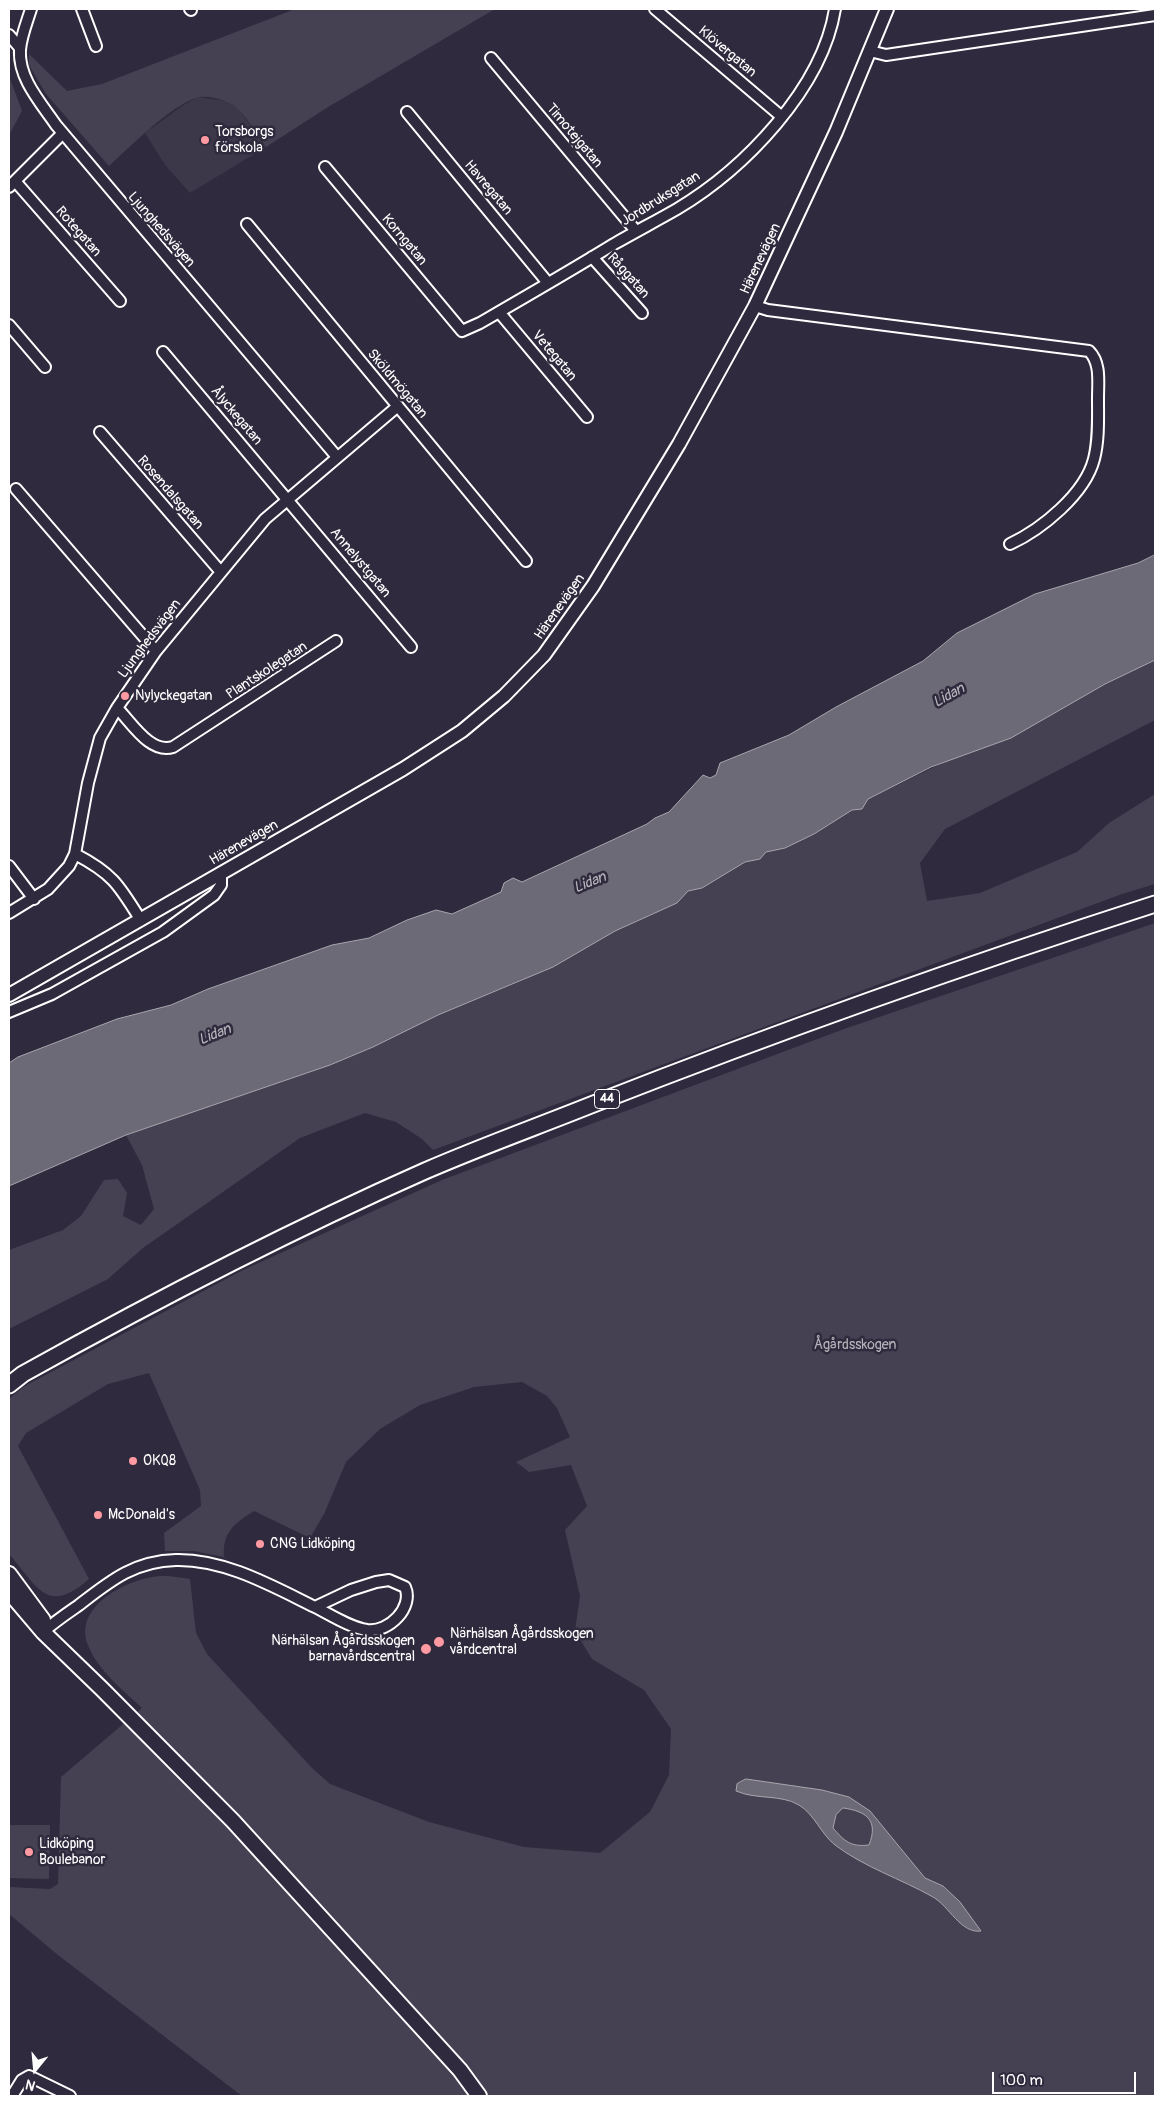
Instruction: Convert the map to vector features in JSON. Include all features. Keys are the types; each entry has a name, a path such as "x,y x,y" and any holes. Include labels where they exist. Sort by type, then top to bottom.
{"main road":[{"name":"44","path":"9,1385 16,1376 120,1319 254,1251 426,1171 723,1053 924,981 1155,904"},
{"path":"9,1574 46,1630"},
{"path":"9,1592 239,1828 460,2070 479,2096"}],"street":[{"path":"20,48 31,9"},
{"path":"82,9 96,46"},
{"name":"Klövergatan","path":"654,9 782,117"},
{"name":"Jordbruksgatan","path":"462,331 499,312 678,208 721,178 759,143 782,117 816,64 831,26 834,9"},
{"name":"Härenevägen","path":"9,995 403,769 462,731 504,696 544,655 579,609 614,553 679,444 755,306 836,132 887,9"},
{"path":"870,51 886,54 1155,15"},
{"path":"9,34 20,48"},
{"name":"Ljunghedsvägen","path":"20,48 23,73 62,134 337,458"},
{"name":"Timotejgatan","path":"491,58 636,231"},
{"name":"Havregatan","path":"407,112 548,282"},
{"path":"12,184 62,134"},
{"name":"Korngatan","path":"325,168 462,331"},
{"name":"Rotegatan","path":"12,184 120,301"},
{"name":"Sköldmögatan","path":"247,224 526,561"},
{"name":"Råggatan","path":"592,257 642,313"},
{"path":"755,306 768,310 1089,351 1097,364 1098,397 1097,439 1094,459 1088,476 1052,518 1010,544"},
{"name":"Vetegatan","path":"499,312 587,417"},
{"path":"9,325 45,367"},
{"name":"Ålyckegatan","path":"163,352 287,498"},
{"name":"Ljunghedsvägen","path":"9,913 34,899 63,875 75,854 100,738 117,708 156,651 254,530 287,498 398,406"},
{"name":"Rosendalsgatan","path":"100,432 220,571"},
{"path":"16,488 156,651"},
{"name":"Annelystgatan","path":"287,498 411,647"},
{"name":"Plantskolegatan","path":"117,708 153,745 161,748 173,747 336,641"},
{"path":"75,854 111,876 123,890 140,919"},
{"path":"9,866 34,899"},
{"path":"9,1012 52,994 163,932 214,895 221,885 221,873"},
{"path":"46,1630 110,1580 150,1564 176,1560 206,1563 243,1574 361,1629 374,1630 395,1619 408,1603 408,1594 405,1587 389,1580 362,1586 315,1607"},
{"path":"12,2096 24,2076 29,2076 70,2096"}],"shaded area":[{"name":"Torsborgs förskola","path":"198,97 227,101 239,109 266,147 190,193 165,165 145,133 182,106"}],"green space":[{"path":"295,9 495,9 328,107 266,147 239,110 219,99 201,97 185,103 162,118 109,166 46,94 29,65 29,54 67,91 102,84"},
{"path":"9,76 22,111 9,135"},
{"path":"1155,660 1155,720 945,829 920,863 927,901 980,893 1077,852 1109,823 1155,794 1155,884 1122,894 433,1150 422,1139 396,1122 365,1113 300,1138 143,1248 108,1279 9,1329 9,1250 63,1230 81,1216 104,1180 118,1179 127,1193 123,1216 141,1225 154,1209 142,1165 126,1135 330,1065 373,1047 438,1015 521,981 615,931 677,903 688,891 702,888 745,862 760,859 766,852 785,848 814,834 852,810 862,809 868,799"},
{"name":"Ågårdsskogen","path":"1155,923 1155,2096 242,2096 58,1955 9,1914 9,1887 50,1889 58,1884 61,1777 142,1708 104,1672 88,1645 85,1631 89,1617 108,1595 136,1581 151,1577 167,1576 190,1579 196,1633 207,1654 312,1768 330,1784 429,1822 524,1847 600,1853 650,1812 669,1775 671,1729 644,1690 592,1659 575,1631 580,1596 565,1530 587,1506 571,1465 529,1472 516,1462 570,1437 557,1408 547,1396 522,1382 474,1387 420,1405 380,1429 346,1462 324,1514 310,1538 254,1511 231,1529 225,1541 224,1557 194,1551 165,1551 164,1533 201,1506 200,1490 149,1373 108,1384 26,1433 18,1446 89,1579 75,1590 63,1595 53,1596 44,1593 36,1586 9,1554 9,1399 23,1387 243,1270 442,1180 844,1029","holes":["822,1790 849,1797 870,1811 925,1878 943,1886 960,1902 981,1931 965,1927 939,1900 874,1868 834,1844 813,1817 799,1805 780,1798"]},
{"path":"843,1808 864,1814 868,1818 873,1829 870,1845 853,1844 841,1837 833,1828 836,1815"},
{"name":"Lidköping Boulebanor","path":"9,1825 50,1825 49,1879 9,1878"}],"water":[{"name":"Lidan","path":"1155,555 1155,660 1105,684 1011,738 931,767 868,799 862,809 852,810 814,834 785,848 766,852 760,859 745,862 702,888 688,891 677,903 615,931 553,967 438,1015 373,1047 330,1065 126,1135 9,1186 9,1063 18,1057 117,1019 171,1005 208,989 332,945 369,938 407,920 436,910 452,914 501,892 504,883 513,878 522,882 669,812 703,775 710,778 716,775 720,763 789,735 836,707 923,661 957,633 1035,594 1138,563"},
{"path":"746,1779 822,1790 849,1797 870,1811 925,1878 943,1886 960,1902 981,1931 974,1931 961,1924 933,1897 846,1853 830,1841 805,1809 799,1805 784,1799 744,1794 736,1791 737,1784","holes":["843,1808 864,1814 871,1823 872,1836 869,1845 853,1844 841,1837 833,1828 836,1815"]}],"place":[{"name":"Torsborgs förskola","path":"205,140"},
{"name":"Nylyckegatan","path":"125,696"},
{"name":"OKQ8","path":"133,1461"},
{"name":"McDonald's","path":"98,1515"},
{"name":"CNG Lidköping","path":"260,1544"},
{"name":"Närhälsan Ågårdsskogen vårdcentral","path":"439,1642"},
{"name":"Närhälsan Ågårdsskogen barnavårdscentral","path":"426,1649"},
{"name":"Lidköping Boulebanor","path":"29,1852"}]}
